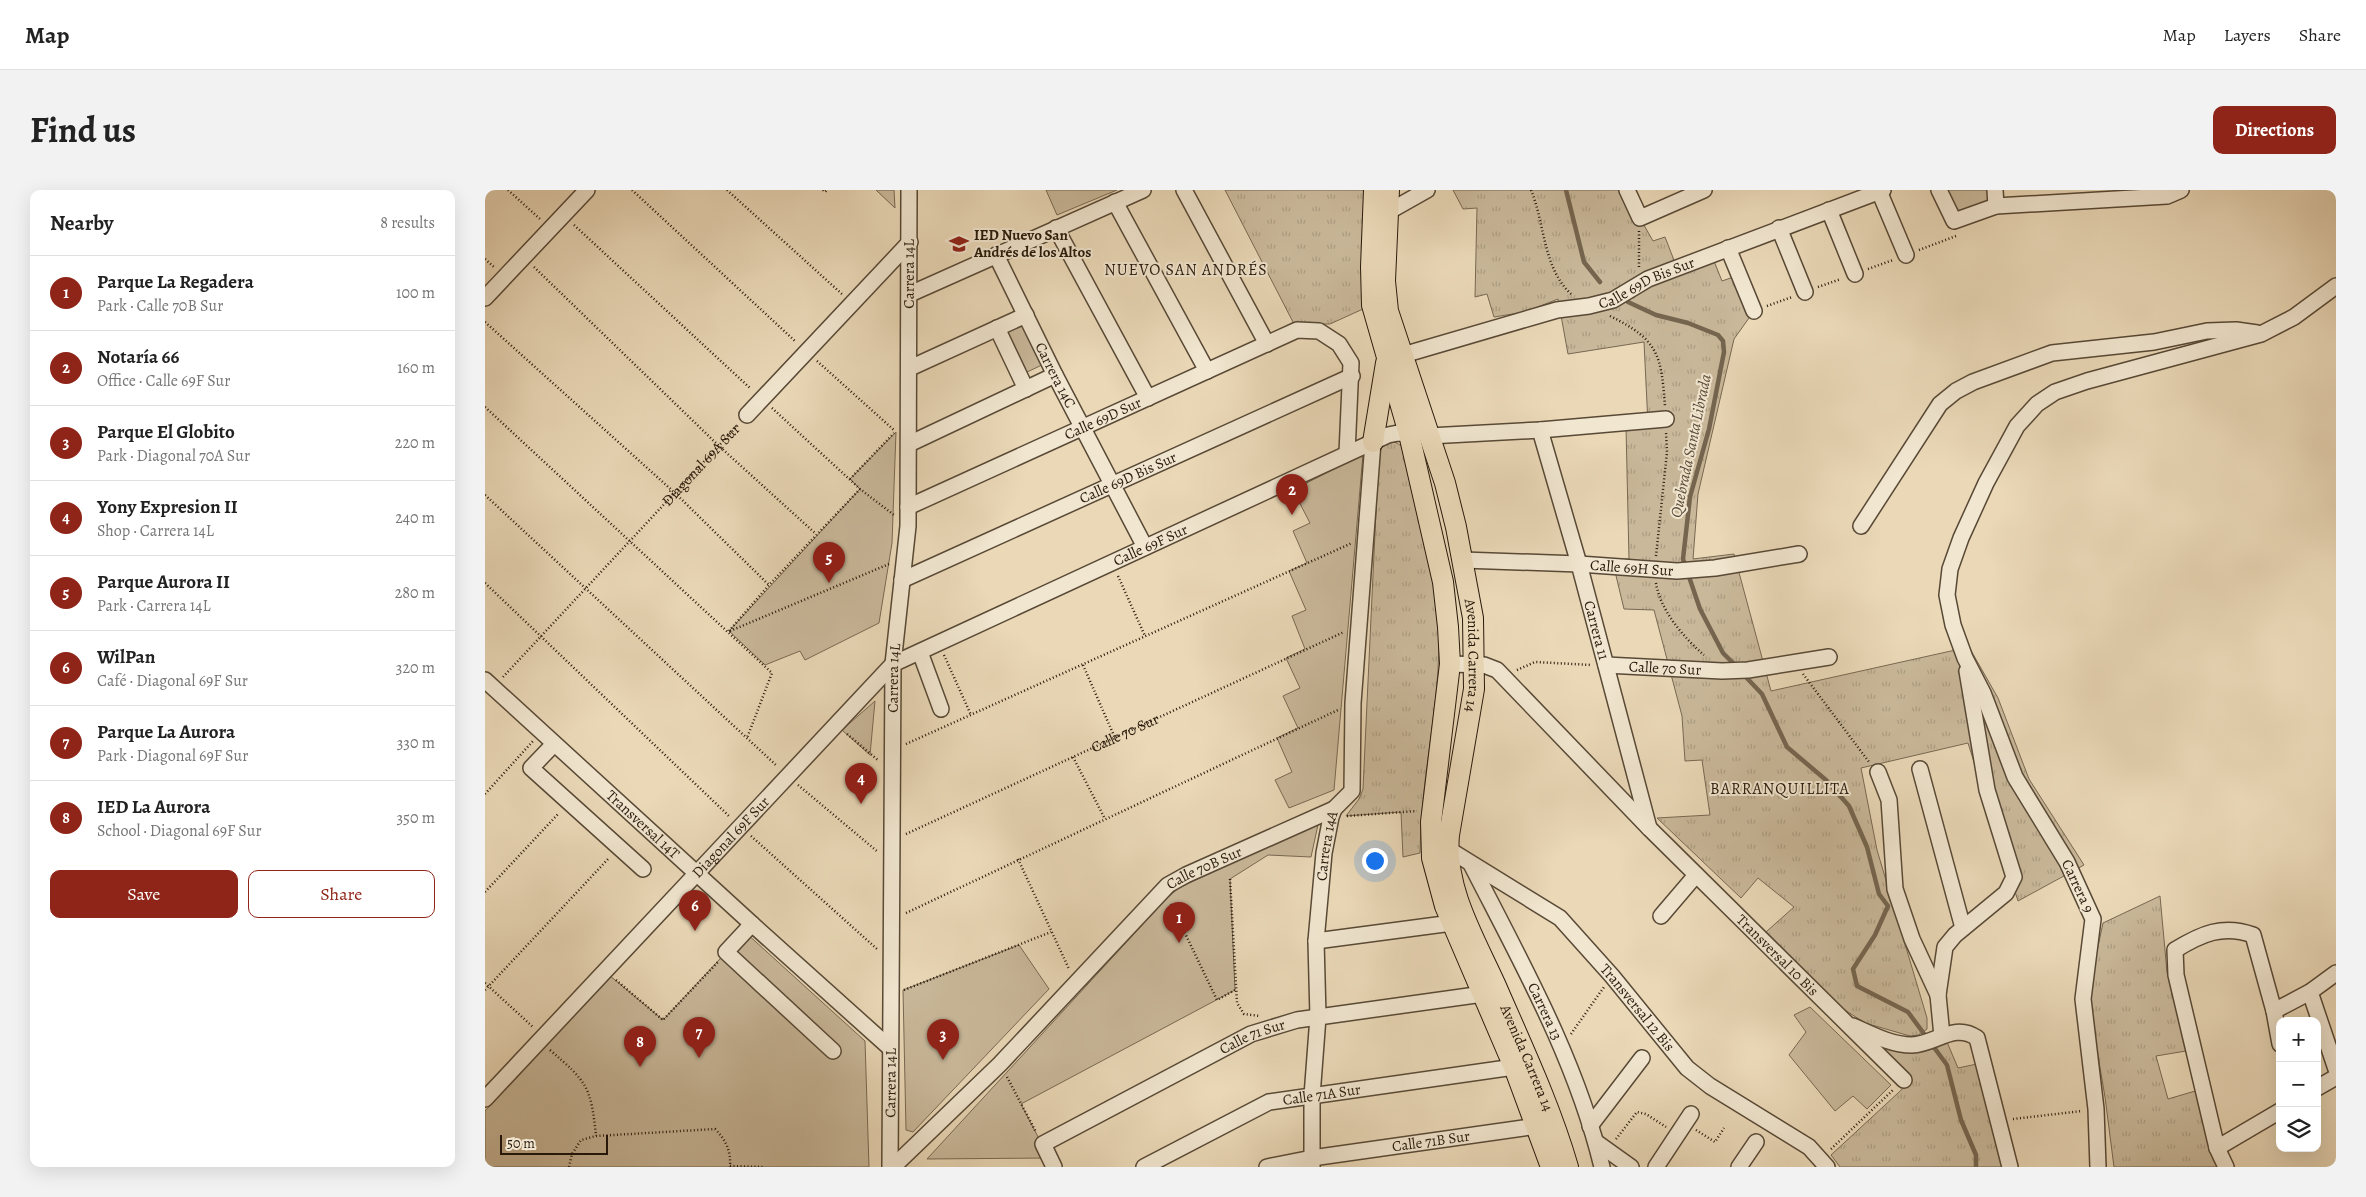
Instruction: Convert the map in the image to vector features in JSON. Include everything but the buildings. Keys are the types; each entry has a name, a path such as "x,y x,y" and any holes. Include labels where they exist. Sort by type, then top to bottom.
{"main road":[{"name":"Avenida Carrera 14","path":"1374,190 1371,289 1375,319 1395,357 1419,435 1448,618 1450,664 1432,810 1432,858 1439,888 1514,1067 1551,1167"},
{"name":"Avenida Carrera 14","path":"1389,190 1386,297 1393,328 1395,357"},
{"path":"1373,442 1395,357"},
{"name":"Avenida Carrera 14","path":"1419,435 1445,483 1463,560 1473,618 1475,665 1472,710 1448,849 1450,877 1540,1089 1568,1167"}],"street":[{"path":"485,298 587,190"},
{"name":"Carrera 14L","path":"891,1167 893,664 908,526 910,368 909,190"},
{"path":"910,294 1143,190"},
{"path":"1184,190 1267,344"},
{"path":"1388,212 1427,190"},
{"path":"1627,190 1640,218 1704,190"},
{"path":"1939,190 1954,221 1996,206 2167,196 2181,190"},
{"path":"1995,190 1996,206"},
{"path":"1881,191 1906,255"},
{"name":"Calle 69D Bis Sur","path":"1395,357 1557,310 1613,300 1639,284 1779,228 1881,191"},
{"path":"1115,202 1207,371"},
{"path":"1829,210 1855,274"},
{"path":"1056,228 1148,398"},
{"path":"1779,228 1805,292"},
{"name":"Diagonal 69A Sur","path":"747,415 910,242"},
{"path":"1729,248 1754,311"},
{"name":"Carrera 14C","path":"996,255 1055,375 1084,427 1145,547"},
{"path":"1940,1037 1938,995 1945,947 1949,940 2009,888 2014,877 1987,790 1965,658 1953,625 1947,595 1950,568 1961,538 1986,484 2017,426 2037,404 2055,392 2087,381 2261,334 2294,317 2336,286"},
{"path":"910,368 1026,314"},
{"path":"997,328 1026,389"},
{"name":"Calle 69D Sur","path":"908,507 1297,330 1319,331 1339,344 1351,363 1351,376"},
{"path":"1861,526 1940,404 1956,390 2052,353 2154,342 2207,331 2236,330 2261,334"},
{"path":"909,444 1055,375"},
{"path":"1347,453 1351,376"},
{"name":"Calle 69D Bis Sur","path":"902,580 1351,376"},
{"name":"Calle 69F Sur","path":"893,664 1347,453 1395,433 1419,435 1541,430 1666,419"},
{"name":"Carrera 11","path":"1541,430 1650,830"},
{"name":"Carrera 14A","path":"1312,1162 1312,1096 1318,1017 1316,942 1324,853 1333,813 1351,791 1353,703 1373,442"},
{"name":"Calle 69H Sur","path":"1463,560 1579,564 1677,571 1715,568 1799,554"},
{"path":"920,652 941,709"},
{"name":"Calle 70 Sur","path":"1606,665 1730,671 1748,670 1829,657"},
{"name":"Carrera 9","path":"1965,658 1983,693 2015,777 2067,862 2093,919 2083,999 2096,1109 2098,1167"},
{"name":"Diagonal 69F Sur","path":"485,1099 893,664"},
{"path":"1450,664 1490,667 1503,676"},
{"name":"Transversal 10 Bis","path":"1503,676 1650,830 1903,1080"},
{"name":"Transversal 14T","path":"489,684 751,924 891,1048"},
{"path":"555,744 531,768 643,869"},
{"path":"1920,769 1963,928"},
{"path":"1878,772 1889,800 1895,889 1912,939 1938,995"},
{"name":"Calle 70B Sur","path":"891,1167 1000,1064 1164,889 1186,875 1333,813"},
{"name":"Transversal 12 Bis","path":"1448,849 1560,918 1687,1068 1698,1078 1809,1147 1824,1163"},
{"name":"Carrera 13","path":"1470,862 1544,1005 1591,1126 1602,1167"},
{"path":"1661,916 1696,875"},
{"path":"1316,942 1453,923"},
{"path":"751,924 726,952 833,1051"},
{"path":"2226,1167 2217,1148 2176,975 2175,950 2200,935 2236,929 2253,935 2276,1025"},
{"path":"2273,1011 2310,992 2336,973"},
{"path":"2310,992 2336,1069"},
{"name":"Calle 71 Sur","path":"1043,1144 1251,1034 1297,1020 1483,994"},
{"path":"1847,1024 1892,1042 1920,1044 1960,1032 1977,1038 2010,1167"},
{"path":"1591,1126 1642,1058"},
{"name":"Calle 71A Sur","path":"1144,1167 1269,1102 1514,1067"},
{"path":"2321,1086 2336,1077"},
{"path":"2217,1148 2276,1113"},
{"path":"1656,1167 1685,1124"},
{"name":"Calle 71B Sur","path":"1267,1167 1272,1164 1312,1162 1537,1126"},
{"path":"1596,1142 1631,1167"},
{"path":"1739,1167 1756,1142"},
{"path":"1043,1144 1054,1167"}],"path":[{"path":"508,190 551,228"},
{"path":"632,190 896,432 850,479"},
{"path":"727,190 853,304"},
{"path":"563,216 860,489 908,526"},
{"path":"1639,284 1640,218"},
{"path":"524,257 719,446 816,534"},
{"path":"485,322 675,492 769,584"},
{"path":"485,407 772,673 747,738"},
{"name":"Diagonal 69A Sur","path":"489,684 587,587 747,415"},
{"path":"729,632 769,584 860,489"},
{"path":"485,495 587,587 788,777 892,864"},
{"path":"893,750 1365,536"},
{"path":"729,632 905,557"},
{"path":"1112,563 1145,636"},
{"path":"485,584 541,634 741,827 891,962"},
{"name":"Calle 70 Sur","path":"892,840 1359,625"},
{"path":"939,643 971,715"},
{"path":"1503,676 1535,662 1606,665"},
{"path":"1795,663 1878,772"},
{"path":"1083,665 1115,738"},
{"path":"891,919 1353,703"},
{"path":"836,725 870,755 893,771"},
{"path":"485,794 542,732"},
{"path":"1073,756 1105,818"},
{"path":"485,892 569,802"},
{"path":"1333,813 1432,810"},
{"path":"485,990 619,847"},
{"path":"1018,859 1075,982"},
{"path":"1230,879 1237,1003 1244,1014 1262,1016"},
{"path":"1164,889 1217,1000 1235,990"},
{"path":"891,996 1051,932"},
{"path":"605,971 663,1020 726,952"},
{"path":"1561,1047 1611,976"},
{"path":"485,983 581,1077 593,1109 596,1136"},
{"path":"1000,1064 1043,1144"},
{"path":"1824,1163 1903,1080"},
{"path":"1997,1120 2096,1109"},
{"path":"1616,1139 1637,1112 1685,1124 1715,1142 1724,1128"},
{"path":"569,1167 572,1154 581,1140 596,1136 715,1129 725,1139 731,1158 730,1167 763,1167"}],"green space":[{"path":"876,190 894,190 895,208"},
{"path":"1046,190 1117,190 1057,215"},
{"path":"1225,190 1368,190 1363,309 1330,324 1294,324"},
{"path":"1453,190 1624,190 1653,241 1665,237 1679,273 1714,261 1722,281 1739,275 1754,311 1734,339 1698,494 1693,559 1734,554 1771,691 1969,647 1998,698 2029,779 2084,865 2018,901 1968,743 1861,768 1877,850 1927,1018 1927,1029 1919,1035 1910,1036 1865,1023 1834,1003 1766,932 1794,907 1758,878 1741,898 1657,818 1710,815 1702,760 1685,761 1682,716 1654,610 1624,609 1612,559 1629,559 1626,427 1648,424 1644,342 1568,354 1558,299 1525,312 1494,317 1487,294 1475,297 1477,208 1463,209"},
{"path":"1945,190 1989,190 1989,201 1957,216"},
{"path":"1023,322 1044,364 1025,373 1004,332"},
{"path":"896,432 892,543 879,623 805,660 800,651 765,665 729,631 860,489 850,479"},
{"path":"1390,441 1404,448 1432,571 1436,596 1439,646 1436,698 1423,801 1420,853 1403,857 1401,812 1346,816 1359,799 1363,789 1379,447"},
{"path":"1363,454 1334,790 1289,808 1275,780 1292,772 1277,738 1298,728 1283,696 1300,688 1286,658 1305,649 1292,616 1306,610 1289,571 1307,563 1293,531 1310,523 1293,490"},
{"path":"875,701 870,755 842,730"},
{"path":"1319,820 1311,857 1268,855 1230,879 1235,990 1021,1104 1049,1158 927,1159 1168,897 1179,888"},
{"path":"2160,896 2167,972 2186,1051 2156,1056 2168,1099 2202,1089 2218,1167 2114,1167 2105,1097 2092,1021 2090,984 2103,923"},
{"path":"745,932 865,1041 869,1167 485,1167 485,1111 609,975 663,1020"},
{"path":"1019,945 1049,989 913,1132 906,1130 903,990"},
{"path":"1810,1007 1891,1085 1867,1109 1853,1096 1835,1111 1789,1055 1806,1032 1794,1015"},
{"path":"1947,1042 1958,1068 1977,1064 2007,1167 1840,1167 1831,1155 1911,1081 1872,1043 1910,1052 1928,1049"}],"waterway":[{"name":"Quebrada Santa Librada","path":"1566,190 1584,262 1600,282"},
{"name":"Quebrada Santa Librada","path":"1628,302 1656,315 1688,323 1718,335 1723,341 1724,352 1709,429 1690,497 1683,559 1700,609 1723,653 1737,667"},
{"name":"Quebrada Santa Librada","path":"1744,675 1762,694 1787,747 1826,780 1849,806 1867,847 1879,894 1888,906 1875,935 1853,969 1857,986 1908,1012 1947,1065 1961,1120 1976,1155 1976,1167"}],"place":[{"name":"IED Nuevo San Andrés de los Altos","path":"959,244"},
{"name":"Notaría 66","path":"1292,515"},
{"name":"Parque Aurora II","path":"829,583"},
{"name":"Yony Expresion II","path":"861,804"},
{"name":"WilPan","path":"695,931"},
{"name":"Parque La Regadera","path":"1179,943"},
{"name":"Parque La Aurora","path":"699,1058"},
{"name":"Parque El Globito","path":"943,1060"},
{"name":"IED La Aurora","path":"640,1067"}],"district":[{"name":"NUEVO SAN ANDRÉS","path":"1186,270"},
{"name":"BARRANQUILLITA","path":"1780,789"}]}
